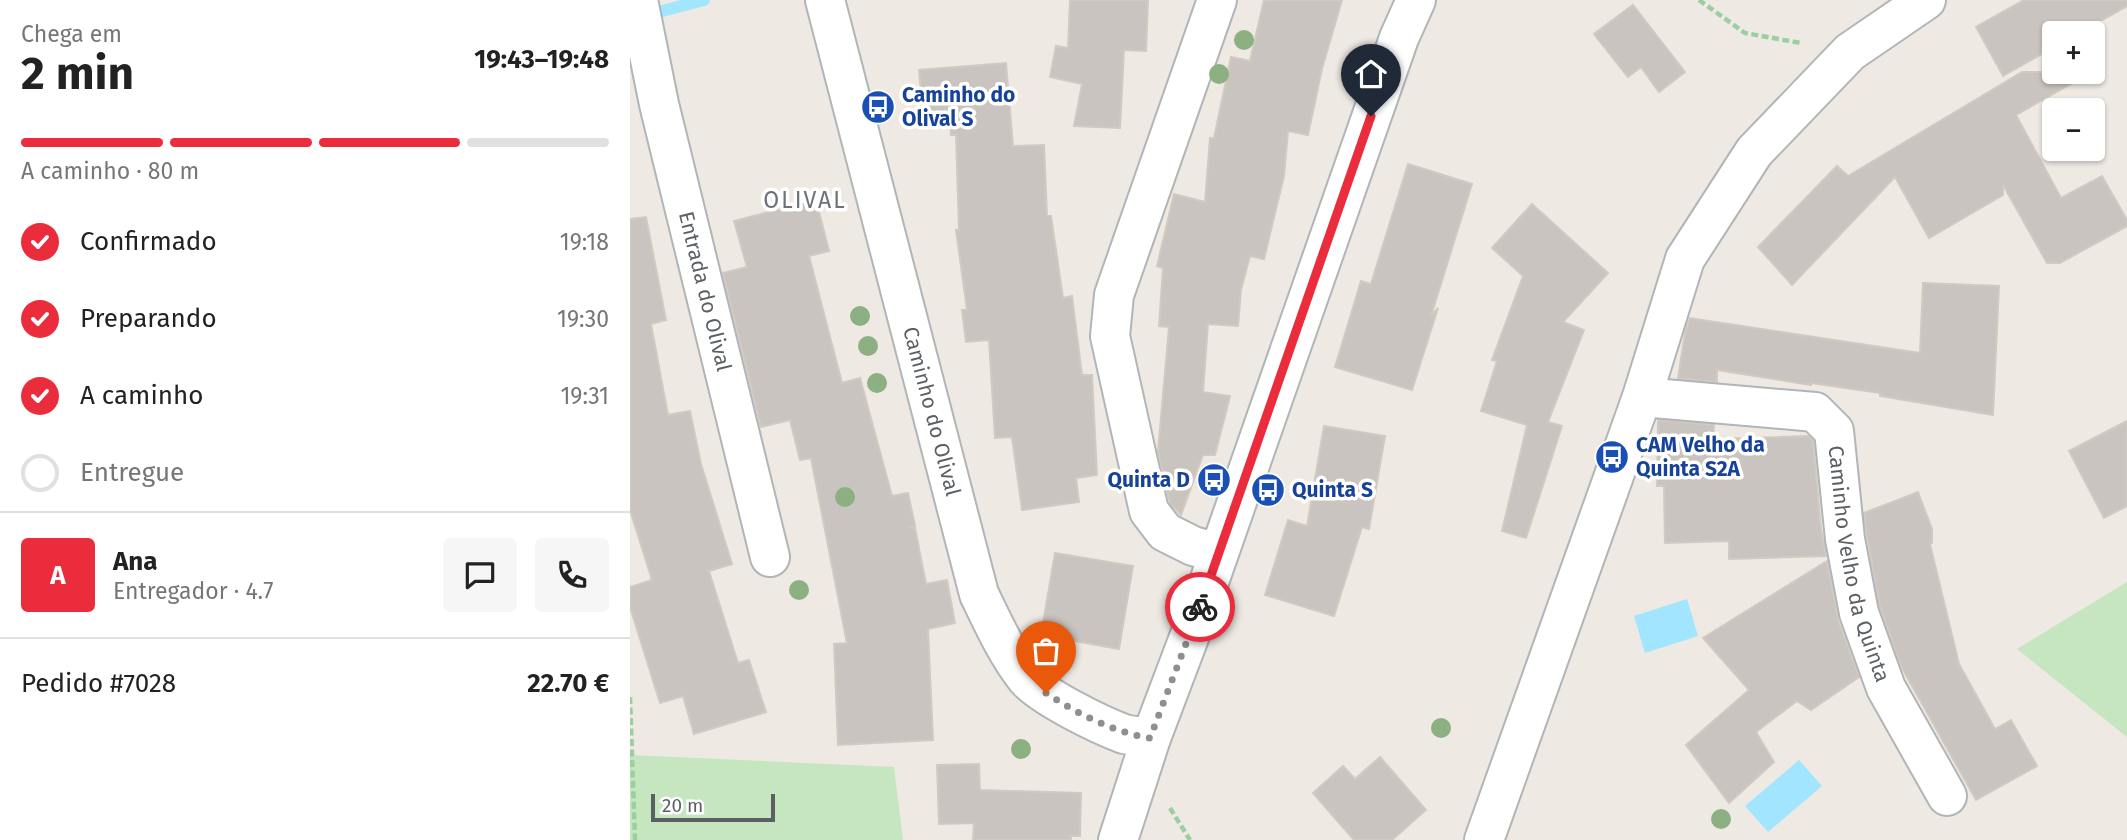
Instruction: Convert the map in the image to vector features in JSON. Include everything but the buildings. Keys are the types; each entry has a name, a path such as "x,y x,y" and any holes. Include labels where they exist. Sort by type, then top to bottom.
{"street":[{"name":"Entrada do Olival","path":"638,0 639,53 659,104 770,557"},
{"path":"1217,0 1114,295 1110,335 1149,511 1165,532 1193,546 1218,553"},
{"path":"1118,840 1150,738 1196,619 1399,38 1416,0"},
{"path":"1484,840 1642,397 1685,259 1754,152 1850,52 1926,0"},
{"name":"Caminho do Olival","path":"825,2 979,594 1002,644 1028,681 1065,705 1096,720 1126,734 1150,738"},
{"name":"Caminho Velho da Quinta","path":"1642,397 1815,412 1834,431 1845,539 1859,613 1886,688 1947,796"}],"path":[{"path":"1699,0 1745,33 1850,52"},
{"path":"630,697 635,840"},
{"path":"1165,799 1190,840"}],"green space":[{"path":"2127,582 2127,737 2017,649"},
{"path":"630,755 894,767 903,840 630,840"}],"water":[{"path":"1687,599 1698,636 1645,653 1634,616"},
{"path":"1799,760 1822,786 1768,832 1745,806"}],"waterway":[{"path":"647,15 704,0"}],"way so far":[{"path":"1046,693 1126,734 1150,738 1200,607"}],"place":[{"name":"Caminho do Olival S","path":"878,107"},
{"name":"CAM Velho da Quinta S2A","path":"1612,457"},
{"name":"Quinta D","path":"1214,480"},
{"name":"Quinta S","path":"1268,490"}],"district":[{"name":"OLIVAL","path":"805,200"}],"route":[{"path":"1200,607 1371,116"}]}
